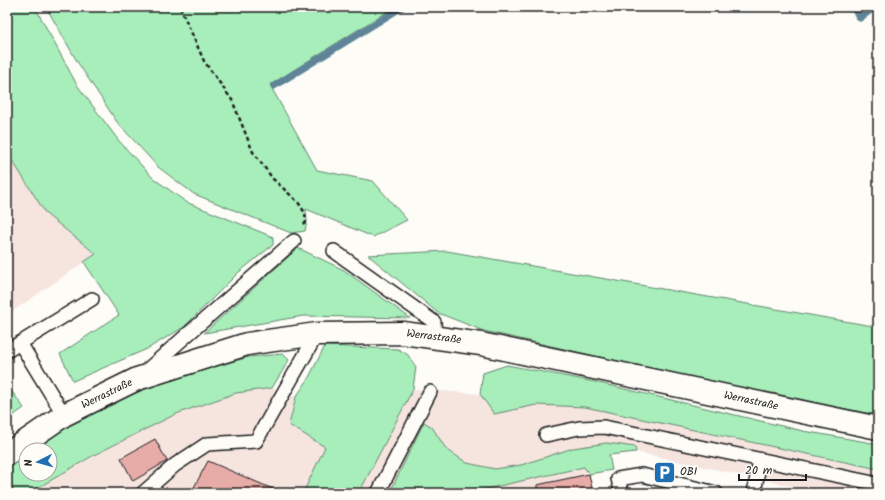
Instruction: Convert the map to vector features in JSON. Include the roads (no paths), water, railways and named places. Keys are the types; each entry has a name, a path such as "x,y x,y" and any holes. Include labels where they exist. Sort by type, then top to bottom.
{"street":[{"name":"Werrastraße","path":"7,454 64,415 138,379 247,344 317,334 403,333 481,344 878,428"}],"lane":[{"path":"138,379 294,241"},
{"path":"334,251 434,322 435,337"},
{"path":"7,351 92,299"},
{"path":"143,493 175,465 206,444 256,441 317,334"},
{"path":"20,343 64,415"},
{"path":"378,493 430,392"},
{"path":"546,435 579,428 604,427 878,484"},
{"path":"754,493 760,460"},
{"path":"622,493 618,479 642,475 716,493"}],"waterway":[{"path":"274,86 402,7"},
{"path":"853,7 860,18 875,7"}],"place":[{"name":"OBI","path":"664,472"}]}
